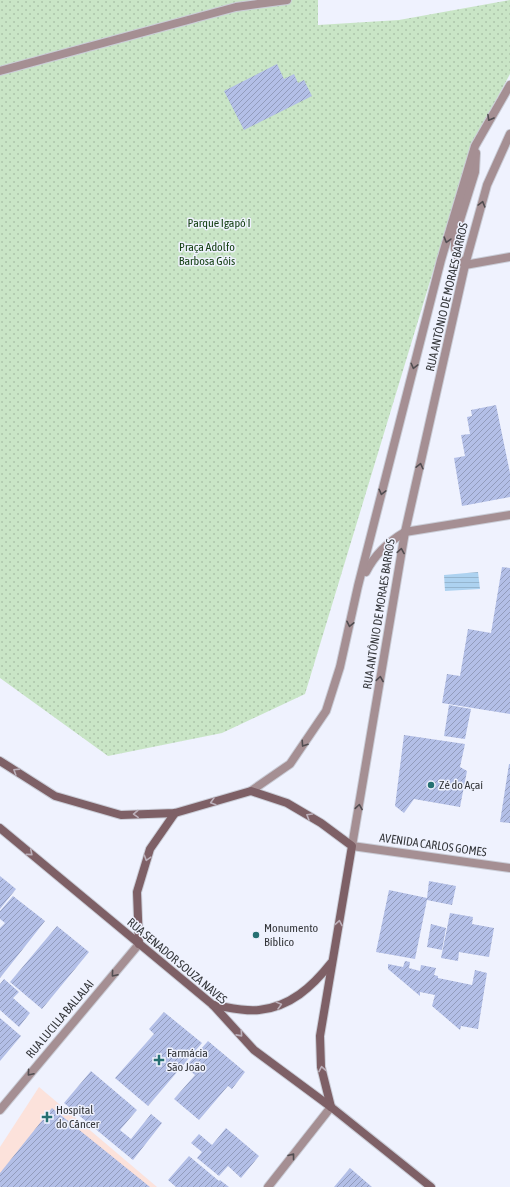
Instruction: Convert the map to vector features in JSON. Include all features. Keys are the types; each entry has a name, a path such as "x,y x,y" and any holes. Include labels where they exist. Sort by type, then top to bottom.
{"main road":[{"path":"0,762 55,796 121,815 175,813 251,791 287,803 321,823 352,846"},
{"path":"139,944 137,892 150,848 175,813"},
{"name":"RUA SENADOR SOUZA NAVES","path":"0,828 213,1005 254,1050 331,1107 431,1187"},
{"name":"RUA ANTÔNIO DE MORAES BARROS","path":"331,1107 321,1067 320,1036 352,846"},
{"path":"213,1005 258,1010 289,1002 316,983 332,962"}],"street":[{"path":"0,70 236,7 287,0"},
{"name":"RUA ANTÔNIO DE MORAES BARROS","path":"251,791 290,764 326,711 340,666 358,586 441,260 475,146 510,85"},
{"name":"RUA ANTÔNIO DE MORAES BARROS","path":"352,846 405,532 465,265 487,186 510,134"},
{"path":"475,146 475,172 456,236 457,253 465,265 510,258"},
{"path":"358,586 372,560 388,542 405,532 510,515"},
{"name":"AVENIDA CARLOS GOMES","path":"352,846 510,868"},
{"name":"RUA LUCILLA BALLALAI","path":"0,1110 139,944"},
{"path":"268,1187 331,1107"}],"shaded area":[{"name":"Hospital do Câncer","path":"39,1087 157,1187 0,1187 0,1147"}],"green space":[{"name":"Parque Igapó I","path":"0,0 318,0 318,25 399,20 510,0 510,74 471,146 305,694 222,733 108,756 0,678"}],"water":[{"path":"478,572 480,589 445,591 444,575"}],"building":[{"path":"277,64 284,79 294,74 298,83 304,80 312,96 244,130 224,91"},
{"path":"496,405 510,473 510,497 462,506 454,458 465,456 461,435 470,434 467,417 472,416 471,410"},
{"path":"502,567 510,568 510,714 442,703 447,674 460,676 468,629 491,633"},
{"path":"449,705 471,709 465,739 444,736"},
{"name":"Zé do Açaí","path":"404,735 465,744 460,767 467,771 460,807 414,799 404,813 395,806"},
{"path":"510,764 510,823 500,822"},
{"path":"0,876 16,889 0,909"},
{"path":"429,881 456,886 452,905 427,900 415,959 376,952 389,890 427,898"},
{"path":"13,896 45,921 0,978 0,928 5,923 0,919 0,911"},
{"path":"450,913 473,917 472,924 494,928 489,957 459,952 458,961 441,958"},
{"path":"431,924 446,928 442,950 427,947"},
{"path":"57,926 89,952 42,1009 10,982"},
{"path":"405,961 410,962 409,968 420,971 421,965 436,968 434,975 438,976 438,978 472,985 475,970 487,973 478,1029 461,1026 460,1030 432,1006 435,995 420,992 420,996 388,969 388,964 403,967"},
{"path":"4,979 19,992 13,998 30,1013 19,1027 0,1010 0,984"},
{"name":"Farmácia São João","path":"164,1012 202,1043 148,1106 115,1078 154,1034 149,1029"},
{"path":"0,1018 21,1036 0,1061"},
{"path":"208,1041 245,1072 232,1089 228,1086 199,1120 174,1099 195,1075 185,1067"},
{"path":"91,1071 137,1110 120,1130 131,1139 151,1114 162,1123 133,1160 64,1103"},
{"name":"Hospital do Câncer","path":"52,1108 150,1187 0,1187 0,1173"},
{"path":"226,1128 259,1156 241,1178 228,1166 219,1176 197,1158 202,1152 191,1143 199,1134 212,1145"},
{"path":"189,1156 219,1181 220,1180 229,1187 176,1187 168,1180"},
{"path":"350,1168 372,1187 334,1187"}],"place":[{"name":"Zé do Açaí","path":"431,785"},
{"name":"Monumento Bíblico","path":"256,935"},
{"name":"Farmácia São João","path":"159,1060"},
{"name":"Hospital do Câncer","path":"47,1117"}],"park label":[{"name":"Praça Adolfo Barbosa Góis","path":"207,254"}]}
